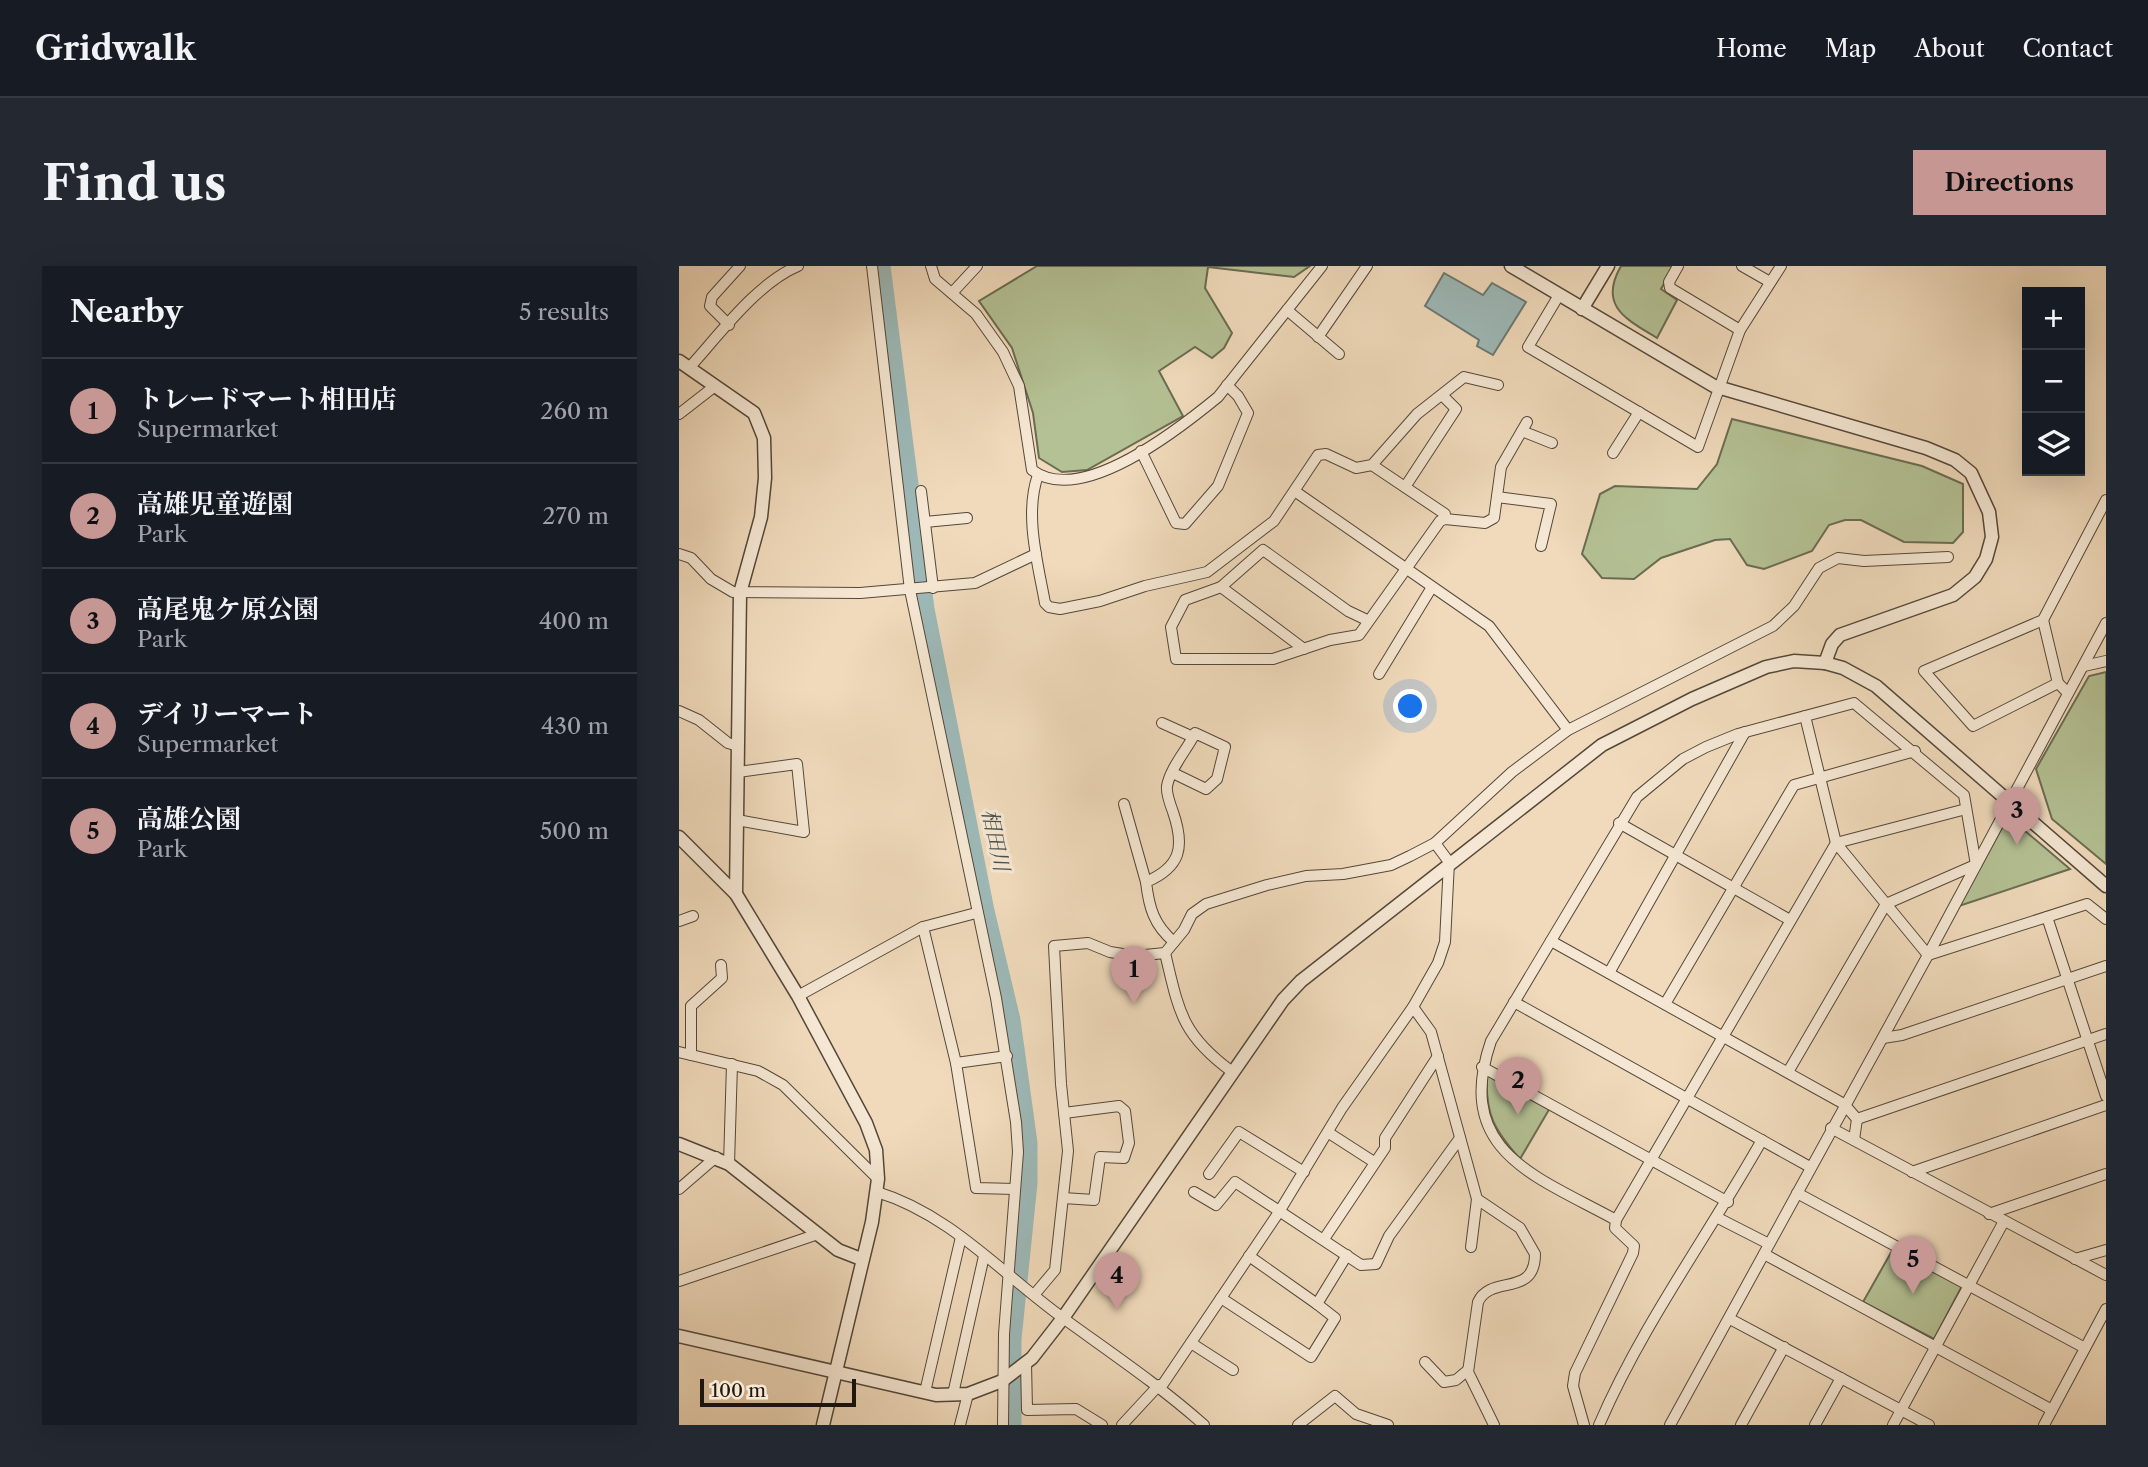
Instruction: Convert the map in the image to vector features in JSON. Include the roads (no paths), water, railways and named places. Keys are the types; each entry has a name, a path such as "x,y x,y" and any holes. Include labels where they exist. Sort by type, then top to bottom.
{"street":[{"path":"729,325 710,306 712,297 740,266"},
{"path":"736,894 740,593 761,517 765,478 764,438 754,413 684,365 729,325 764,288 783,272 798,266"},
{"path":"871,266 912,590 1007,1056 1016,1122 1016,1189 1009,1276 1003,1425"},
{"path":"931,266 935,279 976,314 1003,352 1019,386 1028,461 1038,475 1050,481 1086,479 1141,451 1202,410 1227,385 1322,266"},
{"path":"952,293 977,266"},
{"path":"1318,337 1367,266"},
{"path":"1511,266 1722,388 1870,431 1955,460 1971,472 1985,501 1992,537 1986,559 1975,577 1953,595 1840,635 1832,644 1825,663"},
{"path":"1583,309 1608,266"},
{"path":"1678,266 1669,282 1670,288 1740,330"},
{"path":"1742,266 1770,282"},
{"path":"1559,295 1528,347 1698,447 1722,388 1740,330 1781,266"},
{"path":"1287,310 1339,354"},
{"path":"1038,475 1033,501 1037,554 1045,603 1049,607 1060,609 1206,572 1274,521 1296,492 1318,455 1325,454 1356,468 1372,465 1417,414 1468,376 1498,385"},
{"path":"1141,451 1176,523 1185,524 1218,486 1248,413 1238,396 1227,385"},
{"path":"679,414 715,386"},
{"path":"1405,487 1453,416 1454,405 1442,395"},
{"path":"1613,453 1639,412"},
{"path":"1369,621 1348,611 1263,550 1221,587 1185,600 1171,627 1176,659 1273,659 1359,635 1369,621 1406,569 1440,521 1490,522 1493,518 1501,467 1525,426 1552,443"},
{"path":"1372,465 1445,514 1445,519"},
{"path":"921,491 930,588"},
{"path":"1296,492 1489,626 1568,730"},
{"path":"1497,497 1552,504 1541,546"},
{"path":"2058,683 1973,726 1924,671 2043,620 2106,500"},
{"path":"925,522 967,518"},
{"path":"679,554 691,558 711,579 740,593 912,590 975,583 1037,554"},
{"path":"1034,1295 1055,1269 1068,1151 1054,946 1088,943 1110,952 1135,956 1165,953 1192,914 1206,904 1266,885 1391,864 1435,843 1512,772 1568,730 1773,626 1794,606 1819,568 1838,558 1864,561 1948,557"},
{"path":"1221,587 1304,649"},
{"path":"1379,674 1432,587"},
{"path":"2043,620 2058,683 2067,692"},
{"path":"1670,1425 2106,624"},
{"path":"679,1336 925,1392 968,1394 1004,1380 1024,1365 1063,1318 1231,1071 1283,1000 1301,981 1449,862 1602,745 1692,699 1766,667 1794,661 1825,663 1843,668 1876,686 2106,886"},
{"path":"2084,666 2106,661"},
{"path":"1616,1220 1521,1168 1497,1143 1486,1124 1481,1102 1482,1067 1491,1041 1637,797 1683,759 1745,732 1854,703 1964,794 1976,865"},
{"path":"679,711 738,746"},
{"path":"1805,716 1836,843 1928,955"},
{"path":"1162,723 1193,737"},
{"path":"1609,973 1745,732"},
{"path":"1146,882 1165,873 1178,856 1178,827 1166,788 1173,773 1195,733 1225,747 1217,779 1206,789 1173,773"},
{"path":"1665,1004 1794,785 1915,751"},
{"path":"737,820 804,832 797,764 738,772"},
{"path":"1124,804 1146,882 1151,913 1158,929 1174,942"},
{"path":"1584,1425 1573,1386 1575,1373 1633,1253 1634,1246 1615,1228 1616,1220 1653,1161 1836,843 1966,809"},
{"path":"1619,823 1790,920"},
{"path":"679,837 736,894 798,996 866,1123 876,1150 877,1185 823,1425"},
{"path":"1122,1425 1160,1386 1191,1343 1279,1212 1357,1084 1413,1007 1438,963 1445,942 1449,862 1435,843"},
{"path":"1788,1072 1886,904 1976,865"},
{"path":"1928,955 2087,904 2106,919"},
{"path":"798,996 923,927 976,913"},
{"path":"679,921 693,916"},
{"path":"2047,917 2106,1096"},
{"path":"923,927 956,1063 976,1188 1016,1189"},
{"path":"1551,941 1844,1104 1857,1119 1854,1140"},
{"path":"1165,953 1181,1012 1192,1035 1204,1051 1231,1071"},
{"path":"691,1055 691,1006 722,978 721,965"},
{"path":"1883,1038 1902,1035 2106,966"},
{"path":"1514,1002 1811,1167"},
{"path":"1413,1007 1431,1032 1477,1199 1471,1247"},
{"path":"1857,1119 2106,1034"},
{"path":"679,1052 758,1071 783,1085 877,1185 907,1201 961,1237 1063,1318 1160,1386 1204,1425"},
{"path":"956,1063 1007,1056"},
{"path":"1324,1239 1385,1148 1385,1138 1438,1056"},
{"path":"729,1164 733,1064"},
{"path":"1482,1067 1728,1202"},
{"path":"1912,1172 2106,1105"},
{"path":"1063,1198 1094,1200 1100,1157 1124,1158 1128,1153 1129,1143 1125,1111 1119,1106 1064,1113"},
{"path":"1831,1128 2003,1223 2106,1275"},
{"path":"1209,1174 1239,1132 1304,1172"},
{"path":"1329,1133 1374,1162"},
{"path":"1194,1192 1216,1205 1235,1182 1361,1265 1376,1264 1389,1236 1460,1138"},
{"path":"1599,1425 1661,1308 1728,1202 1762,1140"},
{"path":"679,1144 729,1164 838,1250 861,1259"},
{"path":"679,1189 716,1157"},
{"path":"1989,1214 2106,1174"},
{"path":"1797,1193 2085,1348"},
{"path":"1477,1199 1520,1228 1535,1255 1535,1264 1530,1274 1521,1282 1482,1294 1468,1370 1494,1425"},
{"path":"1718,1218 1935,1347 2052,1410"},
{"path":"1893,1425 2003,1223"},
{"path":"679,1281 818,1234"},
{"path":"925,1392 961,1237"},
{"path":"2075,1259 2106,1250"},
{"path":"1317,1304 1347,1255"},
{"path":"953,1394 984,1256"},
{"path":"1221,1298 1311,1357 1335,1318 1249,1256"},
{"path":"2043,1425 2106,1309"},
{"path":"1730,1319 1929,1425"},
{"path":"1191,1343 1233,1370"},
{"path":"1741,1425 1784,1347"},
{"path":"1425,1362 1444,1382 1456,1380 1468,1370"},
{"path":"1024,1365 1027,1410 1076,1409 1102,1425"},
{"path":"1815,1425 1841,1378"},
{"path":"960,1425 968,1394"},
{"path":"1298,1425 1335,1396 1356,1414 1388,1425"}],"water":[{"path":"1444,273 1483,295 1492,283 1526,302 1493,355 1477,346 1479,340 1425,306"}],"waterway":[{"name":"相田川","path":"881,266 925,609 985,911 1011,1020 1028,1143 1028,1183 1012,1339 1012,1425"}],"place":[{"name":"高尾鬼ケ原公園","path":"2017,845"},
{"name":"トレードマート相田店","path":"1134,1004"},
{"name":"高雄児童遊園","path":"1518,1115"},
{"name":"高雄公園","path":"1913,1294"},
{"name":"デイリーマート","path":"1117,1310"}]}
